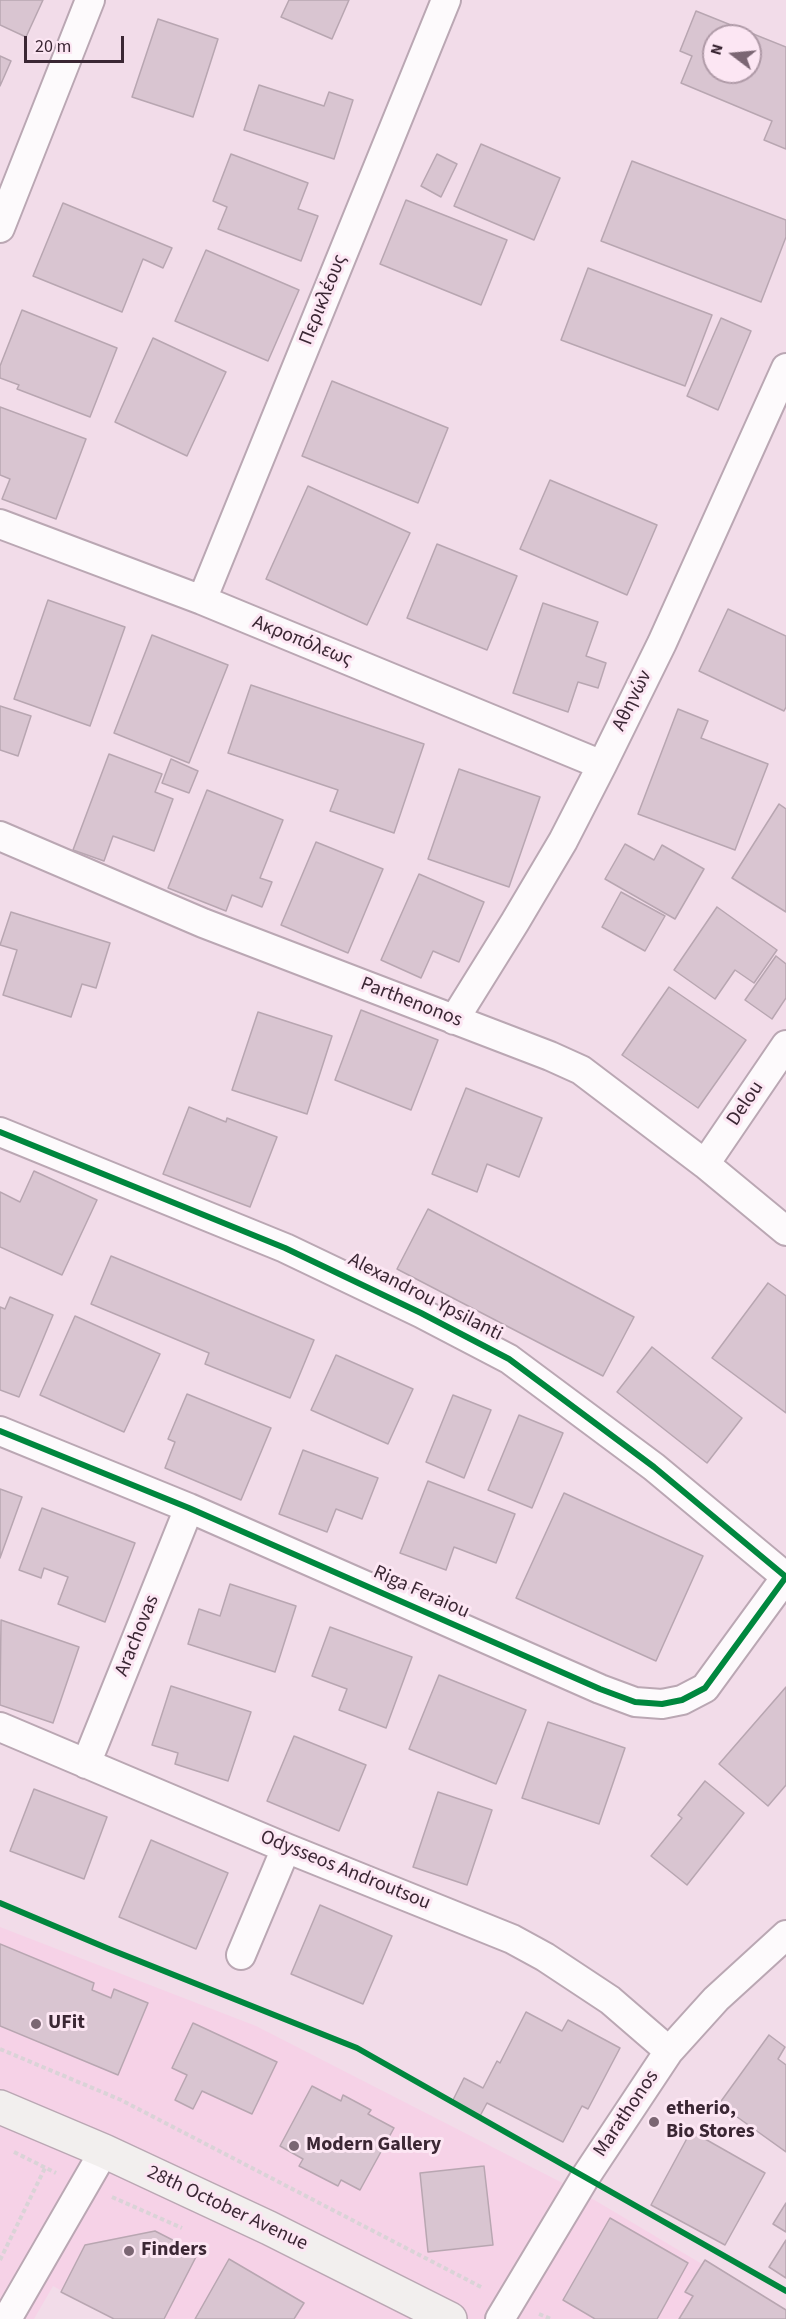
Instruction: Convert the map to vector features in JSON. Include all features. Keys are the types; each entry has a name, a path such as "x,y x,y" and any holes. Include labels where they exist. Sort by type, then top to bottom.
{"main road":[{"name":"28th October Avenue","path":"0,2107 104,2151 269,2228 450,2319"}],"street":[{"path":"0,228 90,0"},
{"name":"Περικλέους","path":"202,600 446,0"},
{"name":"Αθηνών","path":"454,1020 563,841 602,765 692,579 786,369"},
{"name":"Ακροπόλεως","path":"0,524 202,600 602,765"},
{"name":"Parthenonos","path":"0,836 203,923 550,1056 581,1070 705,1164 786,1232"},
{"name":"Delou","path":"705,1164 786,1045"},
{"name":"Alexandrou Ypsilanti","path":"0,1132 285,1248 421,1313 508,1359 654,1467 786,1577"},
{"name":"Riga Feraiou","path":"0,1431 189,1508 600,1689 635,1702 662,1704 682,1700 705,1688 786,1577"},
{"name":"Arachovas","path":"86,1764 189,1508"},
{"name":"Odysseos Androutsou","path":"0,1727 286,1848 512,1939 610,2000 669,2051"},
{"path":"241,1955 286,1848"},
{"name":"Marathonos","path":"505,2310 584,2179 669,2051 716,1999 781,1949"},
{"path":"7,2319 104,2151"}],"path":[{"path":"0,2049 121,2100 505,2310 551,2319"},
{"path":"0,2260 45,2168"}],"shaded area":[{"path":"0,1927 256,2026 586,2195 786,2314 786,2319 112,2319 53,2286 34,2319 0,2319"}],"building":[{"path":"0,0 43,0 26,37 0,25"},
{"path":"289,0 349,0 332,39 281,17"},
{"path":"696,11 728,24 702,24 702,84 762,84 762,37 786,47 786,149 764,140 772,121 681,83 692,56 680,51"},
{"path":"158,19 218,39 193,117 132,97"},
{"path":"0,56 11,61 0,86"},
{"path":"259,85 324,106 329,92 353,100 334,159 244,130"},
{"path":"481,144 560,178 534,240 454,206"},
{"path":"231,154 308,183 298,209 318,216 301,261 218,229 227,207 213,201"},
{"path":"437,154 457,164 441,197 421,186"},
{"path":"632,161 786,220 786,237 761,302 601,241"},
{"path":"406,200 507,240 481,305 380,264"},
{"path":"63,203 172,248 163,268 143,259 122,312 33,276"},
{"path":"206,250 299,290 268,361 175,321"},
{"path":"588,268 712,315 685,386 561,340"},
{"path":"22,310 117,348 90,417 17,389 19,385 0,378 0,366"},
{"path":"721,318 751,331 718,410 687,396"},
{"path":"153,338 226,372 187,456 115,422"},
{"path":"332,381 448,428 418,503 302,456"},
{"path":"0,407 86,439 56,519 2,499 10,479 0,475"},
{"path":"550,480 657,525 627,595 520,549"},
{"path":"308,486 410,533 367,625 266,579"},
{"path":"437,544 517,576 487,650 407,618"},
{"path":"48,600 125,627 90,726 14,699"},
{"path":"543,603 598,622 586,656 606,663 598,688 578,682 568,712 513,693"},
{"path":"728,609 786,636 786,707 784,711 699,671"},
{"path":"152,635 228,665 189,763 114,733"},
{"path":"251,685 424,744 394,833 330,811 338,790 228,753"},
{"path":"0,706 31,716 18,756 0,750"},
{"path":"678,709 708,721 701,738 768,764 735,850 638,814"},
{"path":"109,754 162,774 155,792 173,799 154,851 113,836 104,861 73,850"},
{"path":"171,759 198,771 189,793 162,783"},
{"path":"459,769 540,797 509,887 428,859"},
{"path":"207,790 283,820 260,878 272,882 262,907 232,895 226,911 168,888"},
{"path":"779,804 786,809 786,912 732,878"},
{"path":"316,842 383,869 348,953 281,925"},
{"path":"625,844 654,860 662,845 704,869 675,919 605,879"},
{"path":"419,874 484,902 459,962 433,951 421,978 381,960"},
{"path":"621,892 665,916 645,951 602,927"},
{"path":"717,907 777,950 754,983 735,970 715,999 674,970"},
{"path":"11,912 110,943 96,988 82,984 71,1017 3,995 17,950 0,945"},
{"path":"776,956 786,964 786,998 772,1019 745,1000"},
{"path":"669,987 746,1040 698,1108 622,1055"},
{"path":"361,1010 438,1040 411,1110 335,1080"},
{"path":"258,1012 332,1036 307,1114 232,1090"},
{"path":"466,1088 542,1118 519,1177 487,1164 477,1192 432,1174"},
{"path":"189,1107 226,1122 227,1118 277,1137 250,1207 163,1174"},
{"path":"34,1171 97,1200 62,1275 0,1247 0,1192 20,1202"},
{"path":"428,1209 634,1317 603,1376 397,1269"},
{"path":"111,1256 314,1340 290,1398 205,1364 209,1353 91,1304"},
{"path":"768,1283 786,1296 786,1413 712,1358"},
{"path":"10,1297 53,1315 19,1397 0,1390 0,1307 5,1309"},
{"path":"75,1316 160,1354 124,1432 40,1395"},
{"path":"652,1347 742,1418 707,1463 617,1392"},
{"path":"336,1355 413,1389 388,1444 311,1410"},
{"path":"187,1394 271,1428 241,1500 165,1468 175,1442 168,1439"},
{"path":"453,1395 491,1410 464,1478 426,1462"},
{"path":"519,1415 563,1433 532,1508 488,1490"},
{"path":"303,1450 378,1478 362,1519 336,1509 327,1532 279,1514"},
{"path":"428,1481 515,1514 496,1563 454,1547 446,1570 400,1553"},
{"path":"0,1489 22,1497 0,1558"},
{"path":"564,1493 703,1556 656,1661 516,1598"},
{"path":"42,1508 135,1543 105,1622 58,1604 68,1577 44,1568 41,1578 19,1570"},
{"path":"230,1584 296,1606 275,1672 188,1644 199,1609 220,1616"},
{"path":"1,1620 79,1647 53,1723 0,1705"},
{"path":"330,1627 412,1657 386,1728 339,1710 347,1689 312,1676"},
{"path":"439,1675 526,1710 496,1784 409,1749"},
{"path":"171,1686 251,1712 228,1781 175,1764 178,1753 152,1745"},
{"path":"786,1687 786,1785 768,1806 719,1764"},
{"path":"548,1722 625,1748 599,1824 522,1798"},
{"path":"294,1736 366,1765 339,1831 267,1801"},
{"path":"705,1781 744,1813 687,1885 651,1856 682,1818 678,1815"},
{"path":"34,1789 107,1817 84,1879 10,1851"},
{"path":"438,1792 492,1810 467,1885 413,1867"},
{"path":"151,1840 228,1873 196,1949 119,1917"},
{"path":"320,1905 392,1936 363,2004 291,1974"},
{"path":"0,1944 94,1983 92,1990 111,1998 114,1989 148,2003 118,2075 0,2026"},
{"path":"526,2012 562,2031 568,2020 620,2048 588,2109 582,2106 563,2142 487,2103 480,2116 452,2102 464,2078 483,2088 497,2061 500,2063"},
{"path":"193,2023 277,2062 252,2114 202,2091 193,2109 175,2100 187,2075 172,2068"},
{"path":"769,2035 785,2047 778,2059 786,2065 786,2152 719,2104"},
{"path":"312,2086 341,2101 343,2095 371,2110 368,2114 394,2128 360,2190 341,2180 338,2186 299,2166 303,2159 280,2146"},
{"path":"691,2131 765,2173 725,2245 651,2205"},
{"path":"484,2166 493,2245 428,2252 420,2173"},
{"path":"786,2203 786,2232 773,2224"},
{"path":"610,2218 688,2263 657,2319 595,2319 563,2300"},
{"path":"155,2231 198,2253 164,2319 114,2319 61,2292 85,2245"},
{"path":"786,2240 786,2278 769,2267"},
{"path":"229,2259 304,2303 294,2319 195,2319"},
{"path":"705,2260 786,2310 786,2319 679,2319 693,2296 685,2292"}],"cycle path":[{"path":"0,1132 285,1248 421,1313 509,1359 654,1467 786,1577"},
{"path":"0,1431 189,1508 600,1689 635,1702 662,1704 682,1700 705,1688 786,1577"},
{"path":"0,1903 357,2048 786,2291"}],"place":[{"name":"UFit","path":"36,2024"},
{"name":"etherio, Bio Stores","path":"654,2122"},
{"name":"Modern Gallery","path":"294,2146"},
{"name":"Finders","path":"129,2251"}]}
